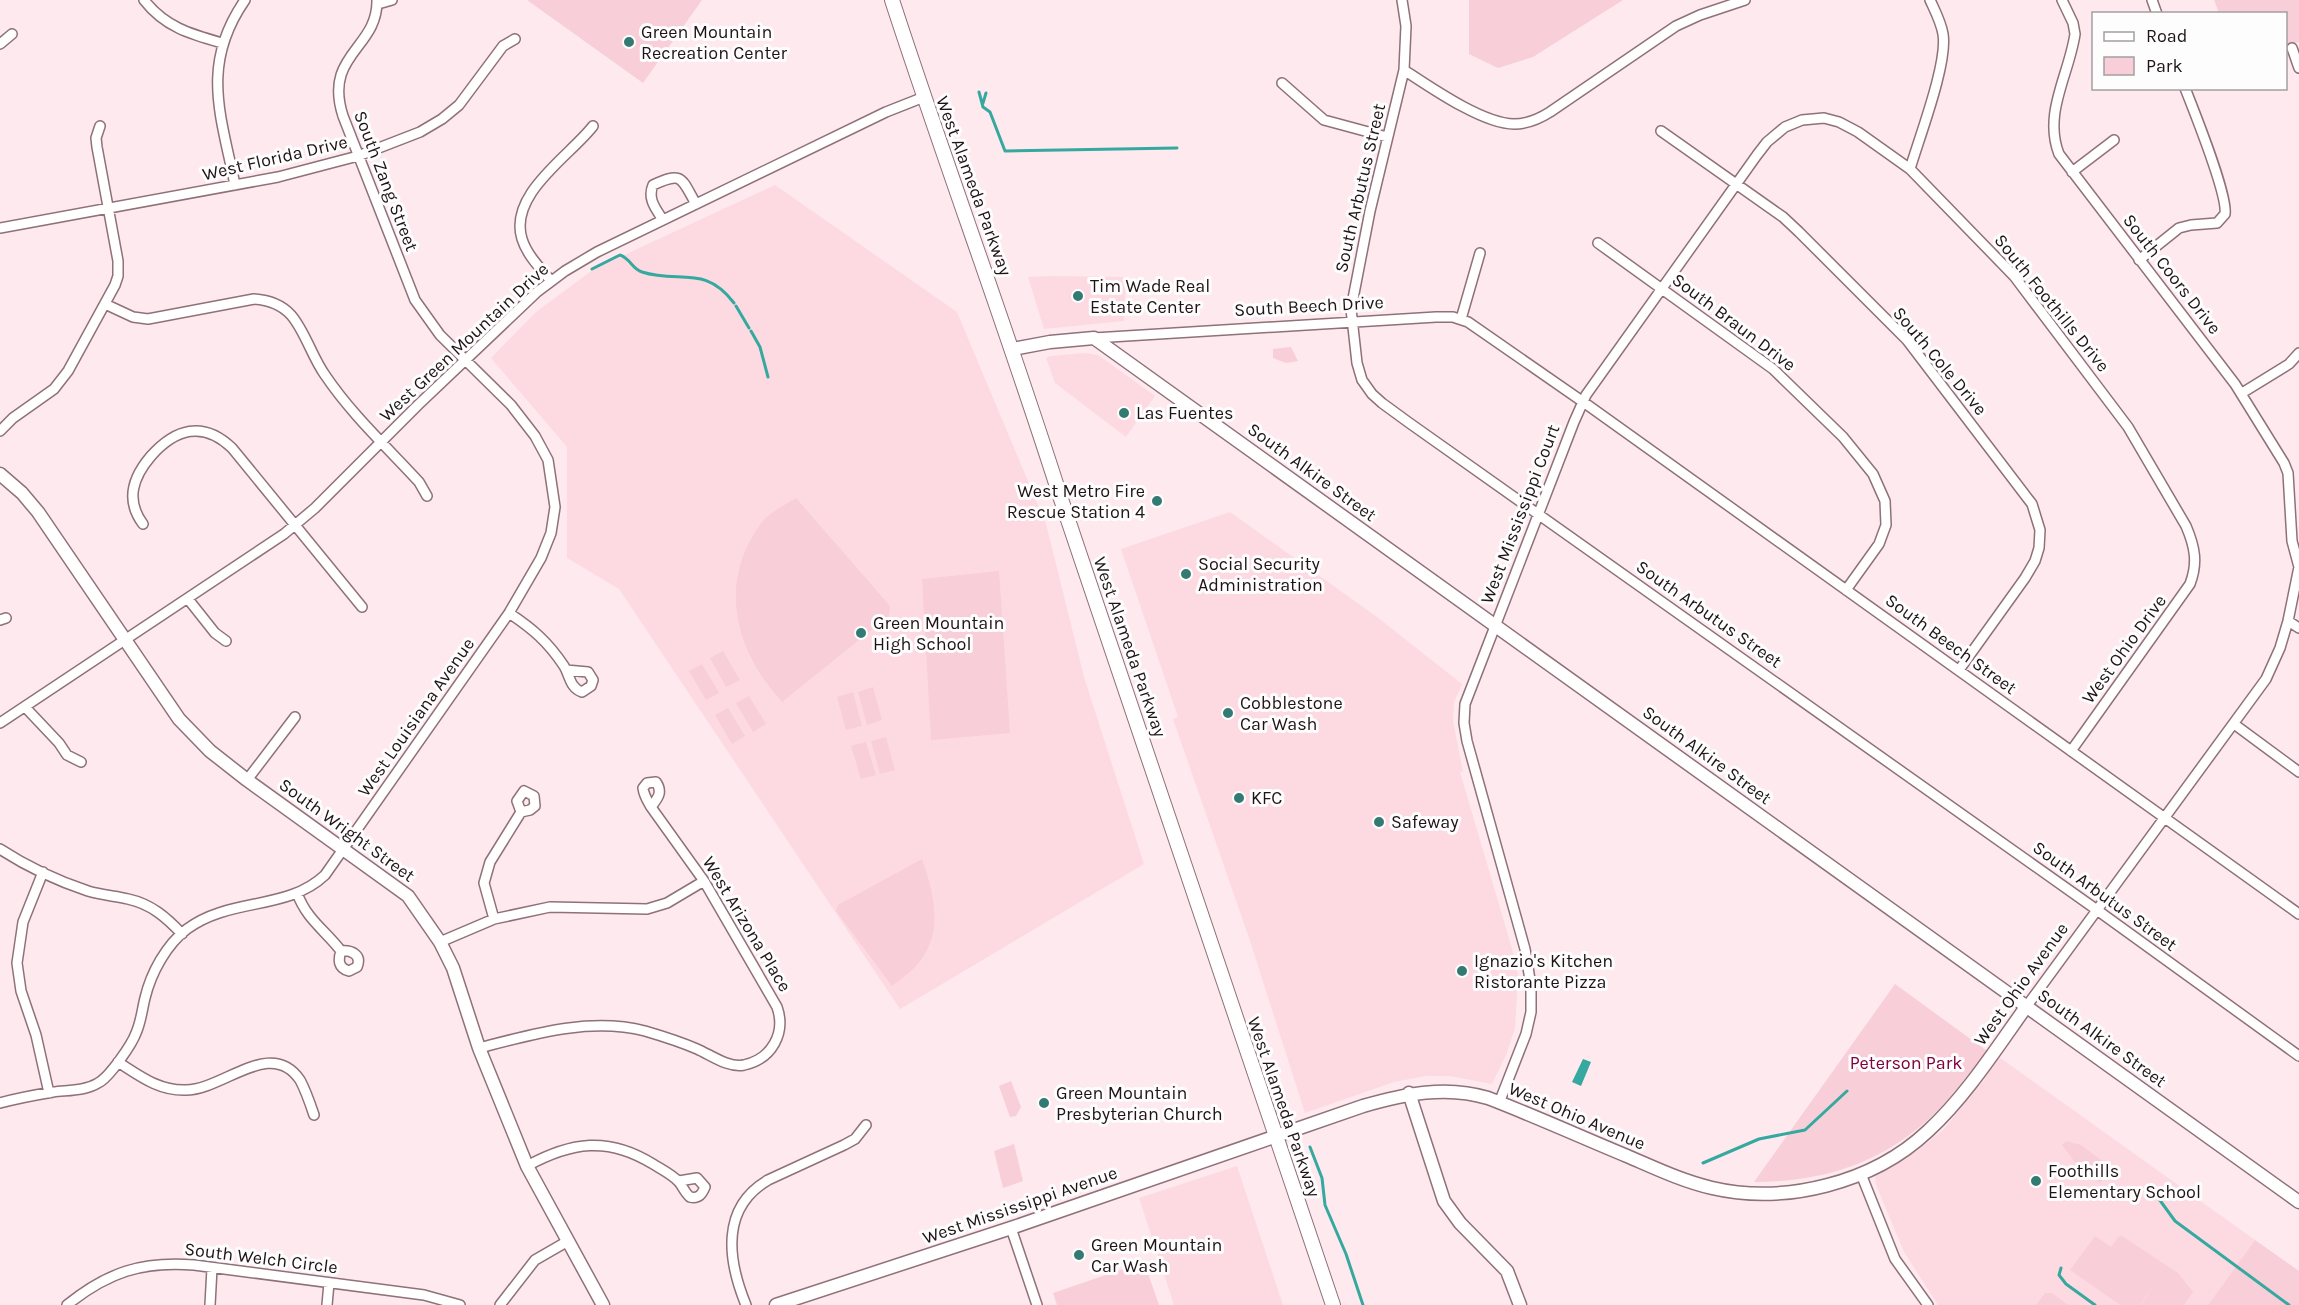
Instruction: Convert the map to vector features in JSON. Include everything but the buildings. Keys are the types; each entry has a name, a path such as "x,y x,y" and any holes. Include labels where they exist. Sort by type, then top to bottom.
{"main road":[{"name":"West Alameda Parkway","path":"892,0 924,98 1013,349 1275,1138 1333,1305"}],"street":[{"path":"144,0 157,15 173,27 222,43"},
{"path":"235,185 218,96 218,68 222,43 230,24 245,0"},
{"name":"South Zang Street","path":"392,0 377,2 372,25 343,68 338,87 339,105 415,300 433,327 465,360"},
{"path":"1402,0 1406,26 1404,70 1434,90 1493,120 1508,124 1527,122 1557,107 1676,26 1700,15 1745,0"},
{"path":"1910,169 1944,48 1942,28 1930,0"},
{"name":"South Coors Drive","path":"2062,0 2073,23 2075,34 2055,106 2054,132 2059,154 2242,393 2286,468 2292,541 2299,567"},
{"path":"0,44 12,34"},
{"name":"West Florida Drive","path":"0,228 315,169 358,156 420,132 442,120 459,105 503,46 516,39"},
{"path":"2292,48 2299,68"},
{"name":"South Arbutus Street","path":"1404,70 1387,136 1352,297 1352,321 1359,372 1365,386 1372,394 1399,416 2097,910 2299,1056"},
{"path":"1281,83 1320,118 1387,136"},
{"path":"2139,260 2180,228 2217,223 2225,214 2225,204 2220,188 2186,90"},
{"name":"West Green Mountain Drive","path":"0,723 260,552 296,525 465,360 551,281 597,252 886,112 924,98"},
{"name":"West Mississippi Court","path":"1499,1102 1526,1034 1532,998 1525,949 1464,723 1468,694 1583,402 1762,148 1776,133 1793,122 1817,117 1831,120 1847,126 1910,169"},
{"path":"0,431 13,418 44,397 61,381 115,285 119,269 97,147 96,138 100,126"},
{"path":"551,281 525,247 520,231 521,220 529,199 544,175 593,126"},
{"name":"South Cole Drive","path":"1661,131 1789,222 1907,340 2028,497 2036,511 2040,539 2035,561 1959,670"},
{"path":"2072,172 2114,140"},
{"name":"South Foothills Drive","path":"1910,169 2007,268 2128,427 2186,526 2196,563"},
{"path":"663,220 652,202 650,194 653,185 669,178 681,179 696,204"},
{"path":"510,217 521,220"},
{"name":"South Braun Drive","path":"1598,243 1781,376 1843,438 1876,479 1886,507 1884,531 1879,544 1846,590"},
{"path":"1461,319 1480,253"},
{"path":"105,304 133,317 148,319 254,299 275,303 287,311 295,321 324,375 350,408 419,482 427,496"},
{"name":"South Beech Drive","path":"1013,349 1050,342 1094,338 1352,321 1436,317 1461,319 1482,331 1583,402"},
{"name":"South Alkire Street","path":"1094,338 2299,1202"},
{"path":"2242,393 2289,364 2299,353"},
{"name":"West Louisiana Avenue","path":"0,1103 93,1086 104,1079 136,1034 153,974 164,955 182,934 201,920 224,910 297,893 320,879 344,850 509,613 541,558 551,533 555,507 553,482 548,460 535,436 511,405 465,360"},
{"name":"South Beech Street","path":"1583,402 2299,914"},
{"path":"143,524 135,512 132,498 132,489 137,475 163,443 177,435 194,431 212,434 226,442 362,607"},
{"name":"South Wright Street","path":"0,474 38,512 179,719 193,735 247,780 408,896 440,942 453,968 479,1048 527,1166 603,1305"},
{"name":"West Ohio Drive","path":"2071,751 2180,600 2190,584 2196,563"},
{"name":"West Ohio Avenue","path":"1275,1138 1363,1106 1409,1094 1457,1092 1479,1095 1499,1102 1674,1176 1714,1188 1748,1192 1781,1192 1827,1185 1861,1174 1897,1155 1935,1125 1954,1102 2266,679 2280,648 2288,621 2299,567"},
{"path":"188,598 215,633 226,641"},
{"path":"509,613 539,633 566,670"},
{"path":"2288,621 2299,628"},
{"path":"25,707 59,743 67,755 81,762"},
{"path":"247,780 295,717"},
{"path":"2234,724 2299,772"},
{"name":"West Arizona Place","path":"479,1048 531,1034 604,1025 644,1031 696,1049 734,1066 761,1059 778,1040 781,1017 760,976 704,881 651,807"},
{"path":"494,918 484,883 490,862 521,812"},
{"path":"0,849 43,872 91,892 128,898 148,905 165,917 182,934"},
{"path":"43,872 23,922 17,963 21,991 36,1035 49,1093"},
{"path":"440,942 494,918 550,907 647,909 667,903 704,881"},
{"path":"297,893 314,923 341,951"},
{"path":"118,1062 158,1086 184,1090 211,1085 262,1063 279,1064 289,1069 300,1081 314,1115"},
{"path":"1409,1094 1444,1201 1460,1223 1507,1271 1520,1305"},
{"path":"746,1305 731,1255 733,1230 742,1206 757,1186 855,1139 866,1125"},
{"name":"West Mississippi Avenue","path":"776,1305 1275,1138"},
{"path":"527,1166 546,1155 574,1146 601,1145 639,1155 679,1181"},
{"path":"1861,1174 1895,1259 1928,1305"},
{"path":"1011,1228 1037,1305"},
{"path":"500,1305 535,1260 568,1241"},
{"name":"South Welch Circle","path":"68,1305 99,1282 135,1268 166,1263 436,1297 460,1305"},
{"path":"210,1305 212,1268"},
{"path":"327,1305 329,1283"}],"shaded area":[{"name":"Green Mountain High School","path":"775,185 957,312 1046,524 1084,677 1144,864 900,1009 619,589 567,558 567,447 491,358 536,312 594,269"},
{"path":"1028,277 1126,277 1124,321 1044,329"},
{"path":"1085,353 1098,355 1155,396 1126,437 1055,383 1046,358"},
{"path":"1230,512 1377,617 1462,684 1454,702 1453,721 1463,772 1460,772 1518,976 1515,1028 1506,1055 1492,1084 1450,1076 1426,1076 1394,1082 1305,1113 1249,938 1173,719 1178,717 1121,549"},
{"path":"1999,1057 2255,1240 2208,1305 1938,1305 1904,1252 1876,1185 1875,1176 1917,1151 1943,1130 1985,1079 1991,1066"},
{"path":"1237,1166 1283,1305 1174,1305 1139,1198"}],"green space":[{"name":"Green Mountain Recreation Center","path":"527,0 702,0 643,83"},
{"path":"1469,0 1623,0 1533,57 1498,68 1469,54"},
{"path":"2214,0 2299,0 2299,42 2287,46 2287,12 2219,12"},
{"path":"1291,347 1298,361 1286,363 1273,358 1273,349"},
{"path":"796,498 890,606 889,616 782,702 760,673 748,651 737,614 736,595 743,558 762,522 773,512"},
{"path":"999,571 1010,733 931,740 922,579"},
{"path":"723,651 740,680 726,687 710,658"},
{"path":"702,664 719,693 706,700 689,671"},
{"path":"873,687 882,720 867,725 858,692"},
{"path":"853,692 862,726 846,730 837,697"},
{"path":"749,696 766,724 753,732 736,703"},
{"path":"728,708 745,736 732,744 715,715"},
{"path":"886,737 895,770 880,774 871,741"},
{"path":"866,742 876,775 861,779 851,746"},
{"path":"922,859 931,887 934,930 924,956 911,971 892,986 836,911 838,905"},
{"name":"Peterson Park","path":"1895,984 1987,1051 1953,1094 1931,1117 1891,1147 1871,1158 1826,1174 1754,1182"},
{"path":"1011,1081 1021,1107 1016,1116 1010,1117 999,1086"},
{"path":"2066,1141 2081,1145 2112,1168 2100,1183 2077,1165 2062,1145"},
{"path":"1014,1144 1023,1181 1003,1188 994,1151"},
{"path":"2095,1236 2111,1247 2118,1237 2122,1236 2178,1273 2193,1292 2184,1305 2141,1305 2158,1279 2140,1305 2120,1305 2070,1270"},
{"path":"2255,1240 2299,1271 2299,1305 2208,1305"},
{"path":"1141,1263 1145,1265 1159,1305 1057,1305 1053,1293"},
{"path":"2045,1293 2052,1293 2068,1305 2036,1305"}],"water":[{"path":"1583,1059 1591,1062 1581,1086 1572,1082"}],"waterway":[{"path":"979,92 983,107 990,112 1005,151 1177,148"},
{"path":"983,103 986,93"},
{"path":"592,269 620,255 642,272 691,277 713,283 734,303"},
{"path":"736,306 749,328"},
{"path":"751,331 760,347 768,377"},
{"path":"1703,1163 1759,1139 1805,1130 1847,1091"},
{"path":"1310,1147 1322,1178 1325,1205 1346,1254 1363,1305"},
{"path":"2151,1188 2175,1221 2289,1305"},
{"path":"2061,1268 2059,1275 2066,1284 2095,1305"}],"place":[{"name":"Green Mountain Recreation Center","path":"629,42"},
{"name":"Tim Wade Real Estate Center","path":"1078,296"},
{"name":"Las Fuentes","path":"1124,413"},
{"name":"West Metro Fire Rescue Station 4","path":"1157,501"},
{"name":"Social Security Administration","path":"1186,574"},
{"name":"Green Mountain High School","path":"861,633"},
{"name":"Cobblestone Car Wash","path":"1228,713"},
{"name":"KFC","path":"1239,798"},
{"name":"Safeway","path":"1379,822"},
{"name":"Ignazio's Kitchen Ristorante Pizza","path":"1462,971"},
{"name":"Green Mountain Presbyterian Church","path":"1044,1103"},
{"name":"Foothills Elementary School","path":"2036,1181"},
{"name":"Green Mountain Car Wash","path":"1079,1255"}]}
